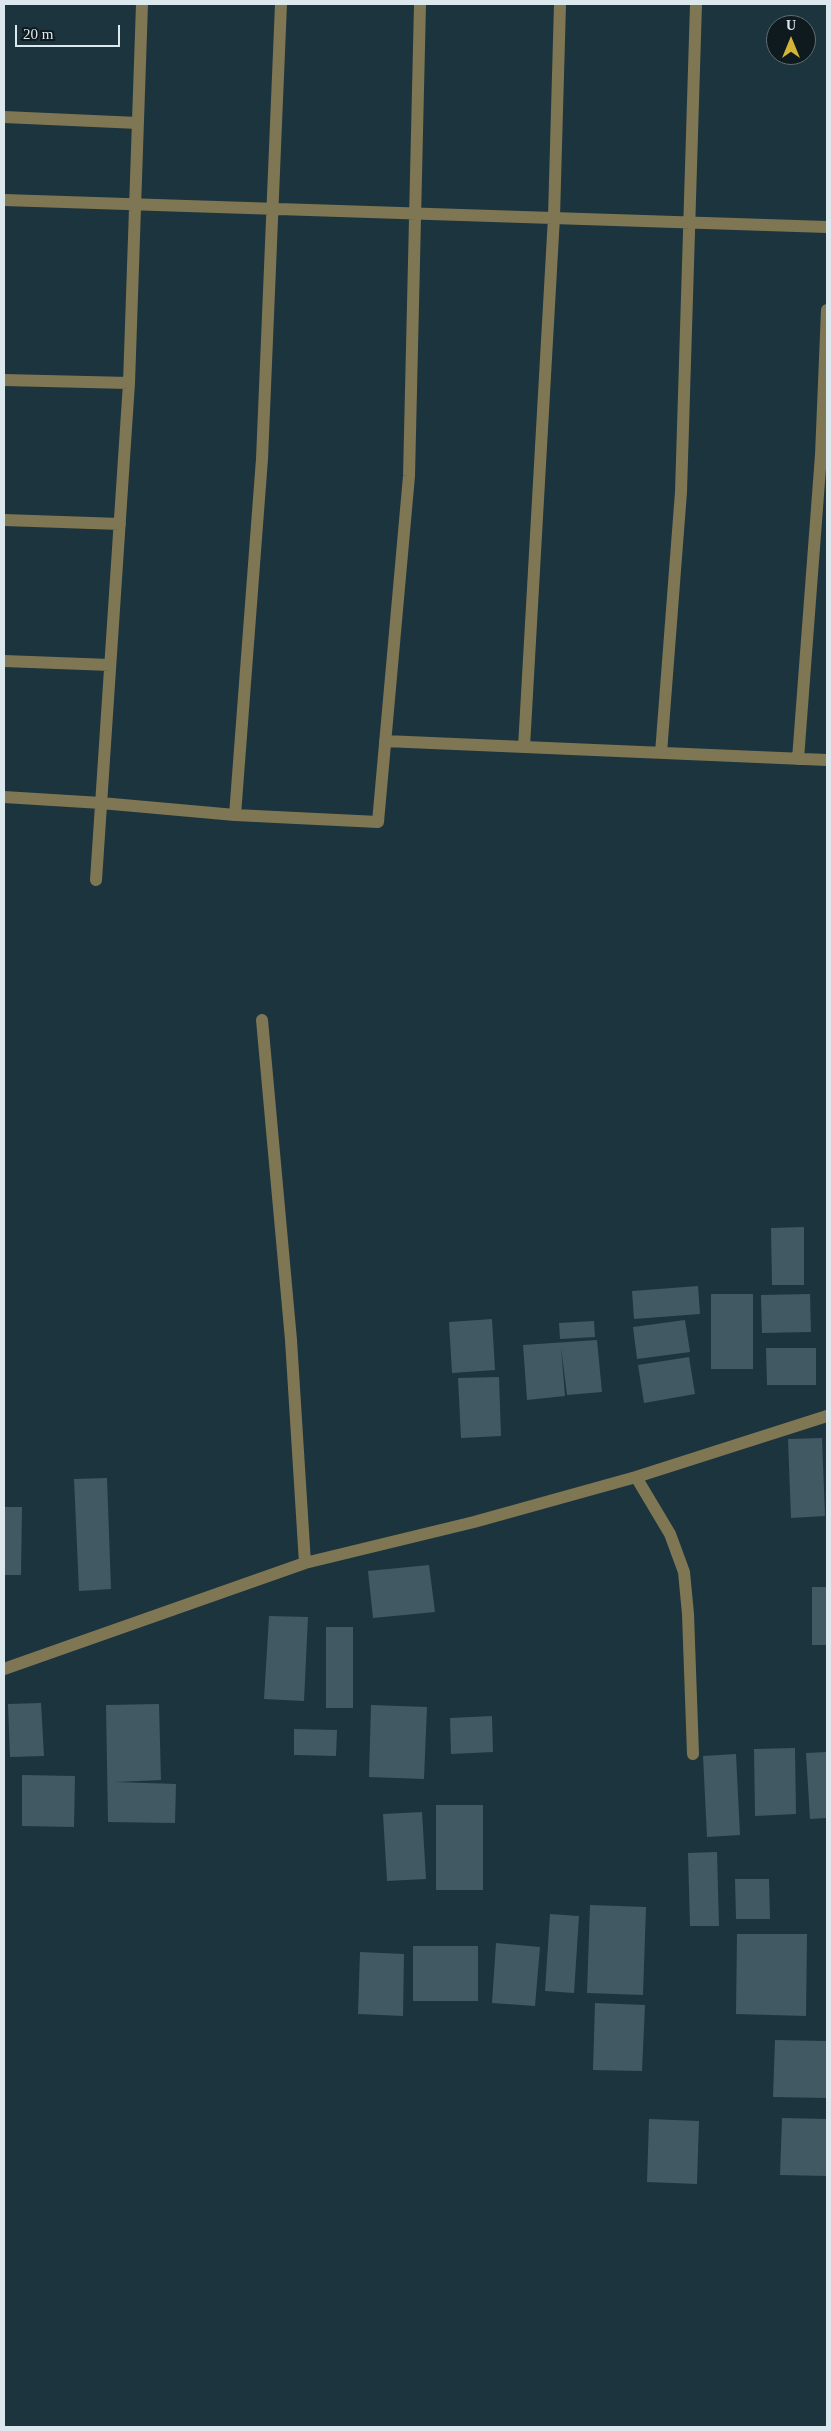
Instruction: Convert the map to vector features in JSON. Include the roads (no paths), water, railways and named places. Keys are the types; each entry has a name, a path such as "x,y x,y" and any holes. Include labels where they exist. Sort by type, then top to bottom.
{"street":[{"path":"96,880 129,384 142,4"},
{"path":"235,815 262,459 281,4"},
{"path":"4,797 101,803 235,815 378,822 409,476 420,4"},
{"path":"524,747 554,217 560,4"},
{"path":"662,753 681,492 696,4"},
{"path":"4,117 138,122"},
{"path":"4,200 827,227"},
{"path":"798,759 821,455 827,310"},
{"path":"4,380 129,384"},
{"path":"4,520 120,524"},
{"path":"4,660 110,665"},
{"path":"385,741 827,760"},
{"path":"262,1020 291,1340 305,1563"},
{"path":"4,1669 305,1563 474,1522 636,1477 827,1416"},
{"path":"636,1477 670,1534 684,1572 688,1614 693,1754"}]}
